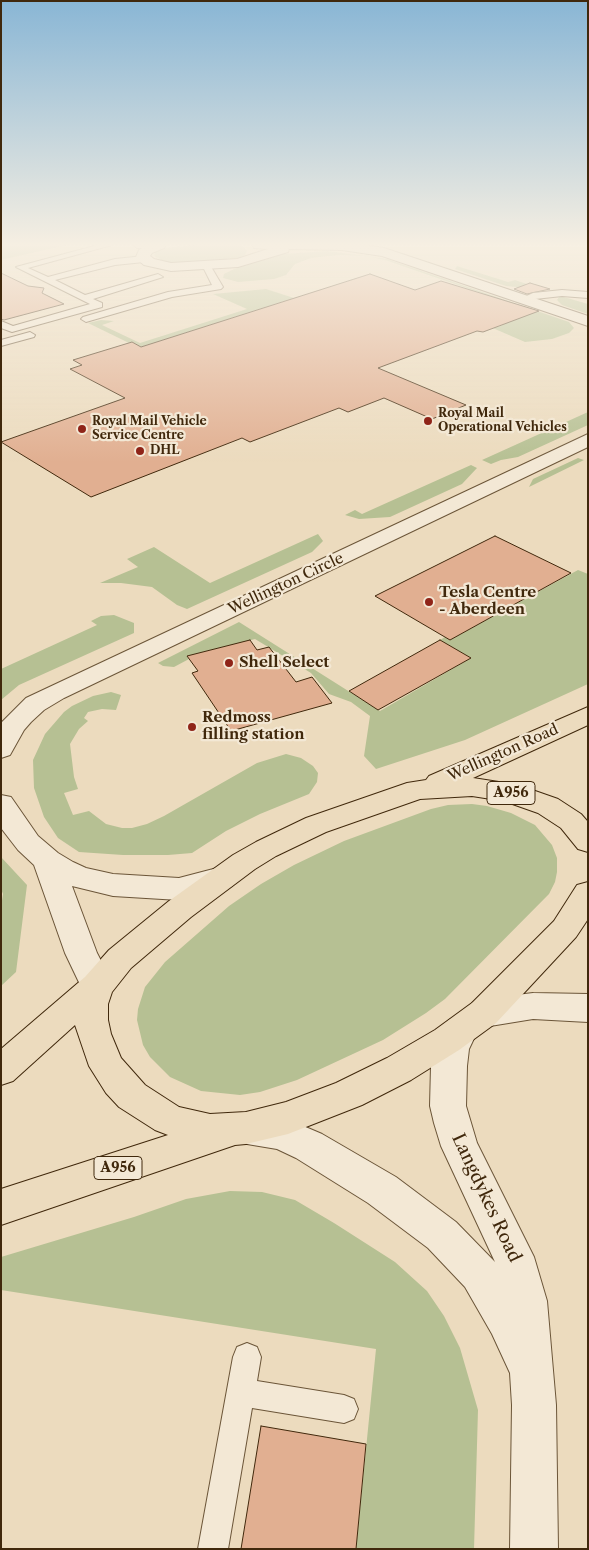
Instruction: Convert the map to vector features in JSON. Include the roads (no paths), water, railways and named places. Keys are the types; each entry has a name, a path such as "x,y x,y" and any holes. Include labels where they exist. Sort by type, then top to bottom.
{"main road":[{"name":"Wellington Road","path":"417,790 488,761 588,714"},
{"name":"A956","path":"1,1070 97,986 120,959 180,908 266,849 292,835 352,811 417,790 472,787 524,796 564,815 578,828 588,842"},
{"name":"A956","path":"1,1207 241,1129 288,1118 348,1094 418,1058 472,1022 565,929 588,893"},
{"name":"A956","path":"97,986 92,1004 91,1020 94,1034 107,1066 132,1096 168,1119 189,1126 210,1130 241,1129"}],"street":[{"name":"Wellington Circle","path":"1,749 12,727 22,716 35,704 54,693 588,440"},
{"path":"1,804 28,843 62,870 80,877 96,882 135,888 179,889 222,878"},
{"path":"47,860 81,954 97,986"},
{"path":"472,1022 532,1006 588,1008"},
{"name":"Langdykes Road","path":"472,1022 452,1049 449,1066 448,1106 460,1146 501,1226 522,1278 529,1325 534,1413 534,1549"},
{"name":"Langdykes Road","path":"241,1129 282,1133 309,1146 382,1190 442,1235 479,1273 507,1319 530,1368"}],"lane":[{"path":"1,324 12,329 54,317"},
{"path":"1,343 90,317"},
{"path":"213,1549 247,1358"},
{"path":"241,1392 344,1409"}],"place":[{"name":"Royal Mail Operational Vehicles","path":"428,421"},
{"name":"Royal Mail Vehicle Service Centre","path":"82,429"},
{"name":"DHL","path":"140,451"},
{"name":"Tesla Centre - Aberdeen","path":"429,602"},
{"name":"Shell Select","path":"229,663"},
{"name":"Redmoss filling station","path":"192,727"}]}
